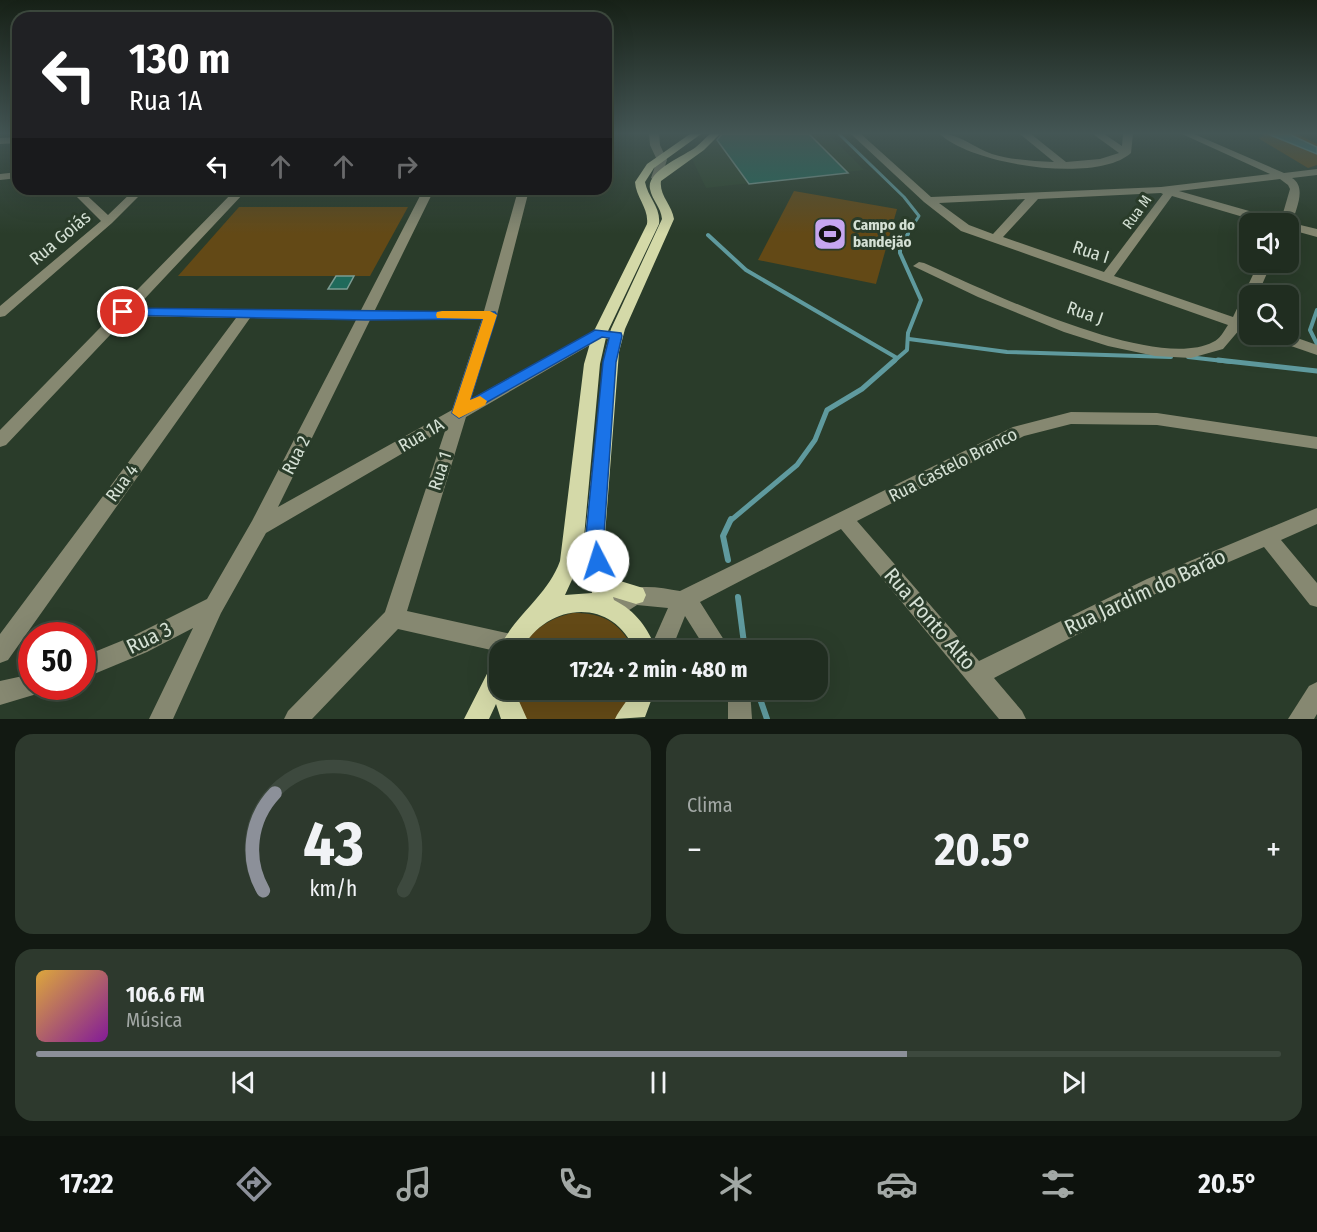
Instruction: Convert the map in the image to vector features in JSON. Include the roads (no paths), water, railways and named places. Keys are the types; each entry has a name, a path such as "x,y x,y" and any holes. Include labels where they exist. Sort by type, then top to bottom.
{"main road":[{"path":"609,608 600,578 595,535 609,362 608,334 653,224 653,210 640,189 640,181 650,168"},
{"path":"516,640 559,589 568,570 573,548 592,364 668,219 666,206 654,189 656,178 671,168"},
{"path":"600,578 611,587 636,595"},
{"path":"529,622 553,608 579,603 609,608 634,627 640,640"},
{"path":"476,719 489,694"},
{"path":"506,700 510,713 515,719"},
{"path":"627,719 637,709 640,700"}],"street":[{"path":"656,178 661,168"},
{"name":"Rua I","path":"893,168 928,200 965,228 1239,324"},
{"path":"1263,168 1293,183 1295,189 1288,213"},
{"path":"928,200 1165,191 1317,172"},
{"path":"1165,191 1245,213"},
{"name":"Rua M","path":"1107,277 1165,191"},
{"path":"80,195 108,221"},
{"name":"Rua Goiás","path":"0,313 108,221 135,195"},
{"path":"0,441 237,195"},
{"name":"Rua 2","path":"160,719 214,606 259,527 426,195"},
{"name":"Rua 1","path":"296,719 394,618 490,315 523,195"},
{"path":"994,240 1035,195"},
{"path":"1299,228 1317,233"},
{"name":"Rua J","path":"920,266 1025,312 1089,335 1158,352 1198,353 1220,345 1239,328"},
{"path":"123,312 366,316 490,315"},
{"name":"Rua 4","path":"0,652 245,315"},
{"name":"Rua 1A","path":"259,527 459,413 608,334"},
{"path":"1299,344 1317,350"},
{"name":"Rua Castelo Branco","path":"684,600 1019,431 1071,418 1157,419 1317,443"},
{"name":"Rua Jardim do Barão","path":"977,674 1154,585 1317,516"},
{"name":"Rua Ponto Alto","path":"845,520 977,674 1010,716"},
{"path":"1266,536 1317,598"},
{"path":"609,608 636,595 684,600 712,640"},
{"path":"665,640 684,600"},
{"name":"Rua 3","path":"96,662 139,645 214,606"},
{"path":"394,618 489,643"},
{"path":"0,693 18,688"},
{"path":"1300,719 1317,694"},
{"path":"739,700 740,719"}],"waterway":[{"path":"874,168 904,197 919,216 907,235"},
{"path":"893,362 907,350 908,333 921,300 900,253 900,246 908,234"},
{"path":"708,235 746,270 897,358"},
{"path":"1317,310 1310,330 1317,344"},
{"path":"909,339 1007,352 1171,357"},
{"path":"1188,357 1232,362"},
{"path":"730,521 797,465 815,440 827,410 862,389 895,360"},
{"path":"1218,360 1317,371"},
{"path":"728,560 723,536 730,521"},
{"path":"738,597 744,640"},
{"path":"760,700 767,719"}],"place":[{"name":"Campo do bandejão","path":"830,234"}]}
